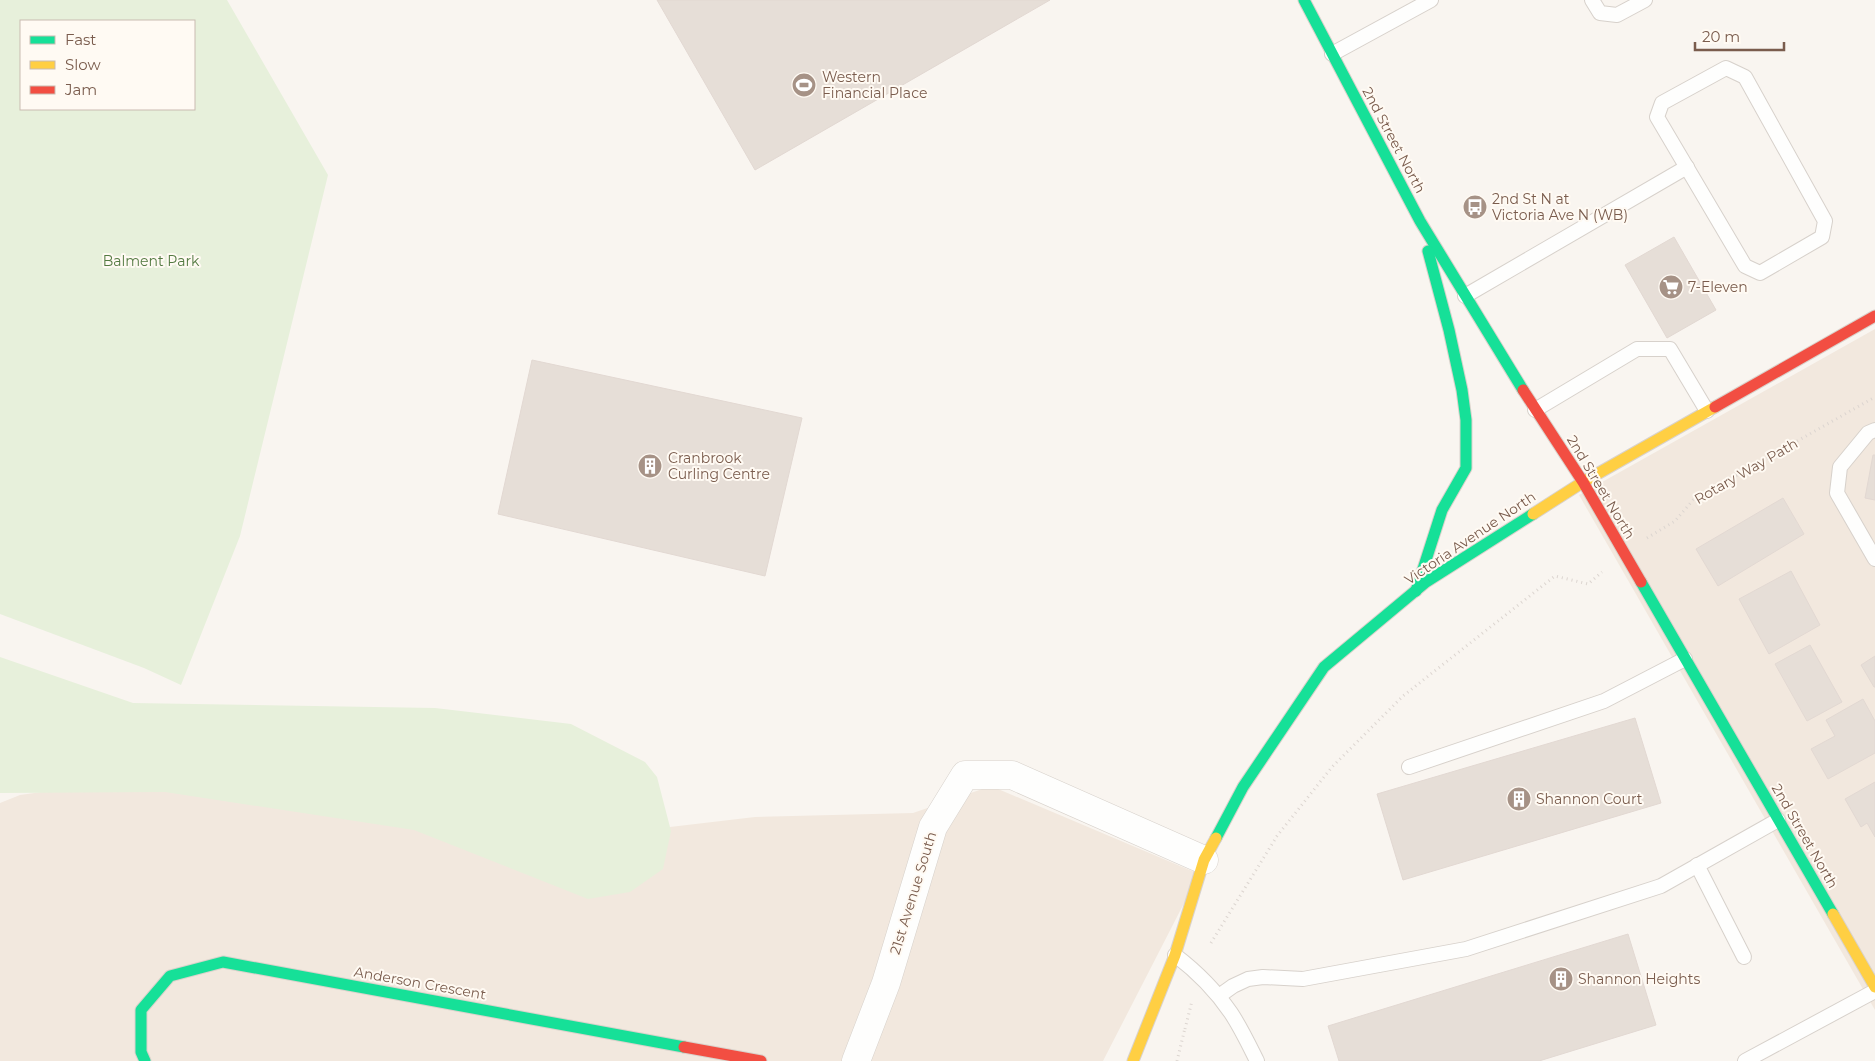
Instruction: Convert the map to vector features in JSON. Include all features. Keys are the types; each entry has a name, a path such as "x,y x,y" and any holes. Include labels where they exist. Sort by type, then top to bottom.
{"street":[{"name":"2nd Street North","path":"1304,0 1420,221 1535,410 1583,482 1875,989"},
{"path":"1416,591 1442,510 1466,468 1466,420 1462,390 1449,330 1420,221"},
{"name":"Victoria Avenue North","path":"1133,1061 1175,955 1204,860 1243,787 1324,667 1426,582 1583,482 1875,316"},
{"name":"21st Avenue South","path":"856,1061 886,983 933,827 965,775 1012,775 1204,860"},
{"name":"Anderson Crescent","path":"146,1061 141,1052 141,1010 170,976 223,962 761,1061"}],"lane":[{"path":"1332,54 1431,0"},
{"path":"1592,0 1600,13 1617,15 1645,0"},
{"path":"1726,68 1745,77 1825,221 1822,236 1760,273 1745,266 1687,167 1657,117 1662,103 1726,68"},
{"path":"1465,296 1687,167"},
{"path":"1535,410 1637,349 1661,349 1670,350 1707,411"},
{"path":"1875,430 1868,433 1840,467 1837,492 1875,559"},
{"path":"1409,767 1604,701 1685,658"},
{"path":"1219,996 1232,986 1248,979 1263,977 1302,979 1466,949 1660,886 1778,820"},
{"path":"1697,865 1744,958"},
{"path":"1175,955 1219,996 1232,1015 1257,1061"},
{"path":"1745,1061 1875,989"}],"path":[{"name":"Rotary Way Path","path":"1198,976 1204,954 1277,836 1332,767 1403,696 1555,576 1588,584 1623,553 1675,522 1693,500 1875,397"},
{"path":"1177,1061 1198,976"}],"shaded area":[{"path":"1875,329 1875,1010 1579,495"},
{"path":"148,777 636,831 755,817 913,813 991,786 1199,874 1103,1061 0,1061 0,803 20,795"}],"green space":[{"name":"Balment Park","path":"0,0 227,0 328,175 240,536 181,685 144,668 0,614"},
{"path":"0,657 133,703 435,708 571,724 645,762 657,777 671,831 663,869 630,892 588,899 414,830 165,792 0,793"}],"building":[{"name":"Western Financial Place","path":"657,0 1050,0 755,170"},
{"name":"7-Eleven","path":"1674,237 1716,310 1667,338 1625,265"},
{"name":"Cranbrook Curling Centre","path":"532,360 802,418 765,576 498,514"},
{"path":"1873,455 1875,455 1875,500 1865,498"},
{"path":"1783,498 1804,534 1718,586 1696,549"},
{"path":"1791,571 1820,625 1769,654 1739,599"},
{"path":"1810,645 1842,702 1807,721 1775,664"},
{"path":"1875,656 1875,687 1874,687 1861,665"},
{"path":"1863,699 1875,721 1875,753 1828,779 1811,749 1835,736 1826,720"},
{"name":"Shannon Court","path":"1635,718 1661,803 1403,880 1377,794"},
{"path":"1875,782 1875,837 1867,823 1861,827 1845,799"},
{"name":"Shannon Heights","path":"1628,934 1656,1025 1539,1061 1339,1061 1328,1026"}],"traffic: fast":[{"path":"1304,0 1420,221 1523,390"},
{"path":"1416,591 1442,510 1466,468 1466,420 1462,390 1449,330 1428,251"},
{"path":"1216,838 1243,787 1324,667 1426,582 1533,514"},
{"path":"1641,582 1833,914"},
{"path":"145,1061 141,1052 141,1010 170,976 223,962 684,1047"}],"traffic: slow":[{"path":"1533,514 1583,482 1715,407"},
{"path":"1133,1061 1175,955 1204,860 1216,838"},
{"path":"1833,914 1875,987"}],"traffic: jam":[{"path":"1715,407 1875,316"},
{"path":"1523,390 1583,482 1641,582"},
{"path":"684,1047 761,1061"}],"place":[{"name":"Western Financial Place","path":"804,85"},
{"name":"2nd St N at Victoria Ave N (WB)","path":"1475,207"},
{"name":"7-Eleven","path":"1671,287"},
{"name":"Cranbrook Curling Centre","path":"650,466"},
{"name":"Shannon Court","path":"1519,799"},
{"name":"Shannon Heights","path":"1561,979"}]}
